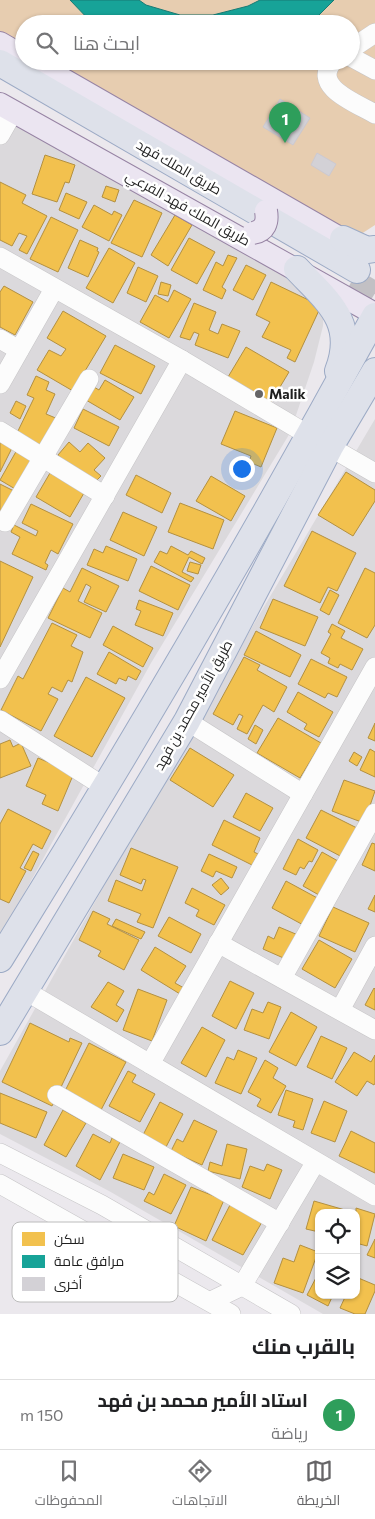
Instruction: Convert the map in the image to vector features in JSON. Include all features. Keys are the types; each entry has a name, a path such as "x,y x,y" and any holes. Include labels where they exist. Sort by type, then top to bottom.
{"highway":[{"name":"طريق الملك فهد","path":"0,64 361,270"},
{"name":"طريق الملك فهد","path":"0,84 361,270"},
{"path":"343,239 367,250 375,249"},
{"path":"297,269 339,316 343,330 344,347 326,432"},
{"name":"طريق الأمير محمد بن فهد","path":"0,1032 187,721 326,432 375,315"},
{"name":"طريق الأمير محمد بن فهد","path":"0,959 326,432 375,371"},
{"path":"326,432 375,405"}],"main road":[{"path":"0,43 15,52"},
{"path":"46,70 248,187 343,239 361,270"},
{"name":"طريق الملك فهد الفرعي","path":"7,108 224,227 375,315"},
{"path":"224,227 253,233 263,228 267,222 266,211 248,187"}],"street":[{"path":"360,43 375,34"},
{"path":"360,62 375,70"},
{"path":"328,70 326,79 331,88 375,114"},
{"path":"0,135 7,108"},
{"path":"0,257 182,360 326,432 375,473"},
{"path":"0,384 54,289"},
{"path":"0,339 19,350"},
{"path":"0,679 182,360"},
{"path":"5,522 89,379"},
{"path":"0,431 105,496"},
{"path":"150,1064 375,667"},
{"path":"0,720 106,788"},
{"path":"187,721 303,794"},
{"path":"282,978 375,813"},
{"path":"218,944 375,1030"},
{"path":"340,1010 375,946"},
{"path":"24,990 315,1163 375,1196"},
{"path":"57,1095 280,1223"},
{"path":"0,1153 131,1222"},
{"path":"211,1301 242,1286 315,1163"},
{"path":"0,1184 69,1222"},
{"path":"178,1249 291,1314"},
{"path":"178,1283 231,1314"}],"shaded area":[{"path":"0,0 375,0 375,225 358,236 67,70 360,70 360,15 15,15 15,41 0,32"},
{"path":"0,117 292,276 324,304 323,326 314,362 290,433 151,663 0,937"},
{"path":"375,419 375,1314 323,1314 178,1231 178,1222 163,1222 109,1191 0,1134 0,1071 196,722"}],"building: سكن":[{"path":"45,155 75,165 69,183 65,182 57,202 32,194"},
{"path":"0,182 26,195 22,203 47,216 27,254 19,250 27,236 19,233 12,246 0,240"},
{"path":"106,186 119,190 115,202 102,197"},
{"path":"66,193 87,202 79,219 59,210"},
{"path":"134,200 162,213 142,257 111,243"},
{"path":"94,205 112,215 114,211 122,215 109,241 82,227"},
{"path":"175,215 192,225 168,266 151,255"},
{"path":"51,217 78,230 58,272 30,259"},
{"path":"189,238 215,252 197,284 171,270"},
{"path":"80,240 98,248 97,251 99,252 88,277 68,268"},
{"path":"109,248 135,263 113,303 86,288"},
{"path":"228,255 237,258 222,287 226,290 222,299 203,290 216,262 223,266"},
{"path":"246,265 266,275 253,300 233,290"},
{"path":"138,267 158,276 146,302 127,293"},
{"path":"161,282 171,285 168,296 158,294"},
{"path":"271,282 321,306 295,362 287,358 291,350 262,337 270,322 256,315"},
{"path":"4,286 33,302 15,335 0,327 0,292"},
{"path":"174,290 191,299 169,338 140,322 155,295 168,302"},
{"path":"194,303 216,312 209,330 218,334 222,324 240,331 228,358 195,345 199,334 194,332 190,340 180,337"},
{"path":"63,311 106,336 73,391 37,370 49,350 61,356 66,349 47,338"},
{"path":"115,345 155,366 141,394 100,373"},
{"path":"246,347 289,372 271,402 228,377"},
{"path":"36,376 49,382 46,390 55,394 46,414 58,419 44,448 16,435 34,398 27,395"},
{"path":"105,380 134,397 120,420 86,400 94,387 99,390"},
{"path":"16,401 26,406 20,419 10,413"},
{"path":"83,409 119,427 109,446 74,428"},
{"path":"235,411 277,428 261,467 249,462 251,456 221,444"},
{"path":"0,442 12,448 0,472"},
{"path":"69,442 80,452 88,443 105,458 94,470 101,476 91,486 58,455"},
{"path":"18,448 40,461 22,493 0,480"},
{"path":"346,472 375,490 375,501 353,536 318,515"},
{"path":"50,473 84,493 70,517 36,497"},
{"path":"136,475 171,493 162,513 126,495"},
{"path":"211,476 245,496 231,521 196,501"},
{"path":"0,484 18,493 0,530"},
{"path":"180,503 224,520 213,549 168,532"},
{"path":"31,504 73,524 58,554 51,550 45,563 48,565 46,570 12,554 20,537 11,532 14,525 36,536 38,531 22,523"},
{"path":"123,512 157,527 144,556 110,540"},
{"path":"312,531 356,553 337,591 328,587 320,603 284,586"},
{"path":"106,546 137,559 128,581 87,565 94,549 103,553"},
{"path":"171,546 188,555 191,551 205,558 202,564 189,557 182,572 194,578 191,582 154,562 160,551 167,554"},
{"path":"0,561 33,577 0,647"},
{"path":"190,562 201,565 198,574 187,571"},
{"path":"151,566 190,585 178,610 139,591"},
{"path":"82,568 119,586 106,612 84,602 91,587 86,584 78,601 102,613 90,638 48,618 63,588 70,592"},
{"path":"365,568 375,573 375,625 367,638 338,623"},
{"path":"330,590 339,595 329,615 320,610"},
{"path":"273,599 318,617 305,646 260,628"},
{"path":"139,600 173,613 163,636 135,625 141,611 136,609"},
{"path":"52,623 77,635 71,646 83,652 72,682 68,680 62,692 52,687 48,694 58,699 41,731 1,710 18,676 23,679"},
{"path":"332,624 345,631 341,638 363,649 352,670 340,664 338,668 328,663 330,658 321,653 331,634 328,632"},
{"path":"113,626 153,648 143,667 103,645"},
{"path":"256,631 301,655 290,677 244,655"},
{"path":"109,652 141,671 136,680 128,676 126,681 119,678 116,684 97,674"},
{"path":"244,657 260,665 257,670 287,687 274,712 263,705 247,734 237,729 243,716 239,714 233,725 213,714"},
{"path":"311,659 347,677 337,697 328,693 325,698 298,684"},
{"path":"86,677 125,698 92,757 54,736"},
{"path":"298,692 333,712 319,737 304,729 307,724 287,712"},
{"path":"278,718 321,743 300,778 257,753"},
{"path":"375,723 375,741 368,738"},
{"path":"255,725 263,730 256,744 248,739"},
{"path":"10,740 13,747 21,743 31,766 0,778 0,744"},
{"path":"190,748 234,775 213,807 170,780"},
{"path":"370,749 375,752 375,777 360,770"},
{"path":"354,752 362,757 357,766 349,761"},
{"path":"38,758 74,773 58,811 42,804 46,795 26,786"},
{"path":"344,780 375,791 364,823 332,811"},
{"path":"246,793 273,808 260,831 233,817"},
{"path":"8,809 51,831 42,849 33,844 20,868 26,871 9,903 0,899 0,824"},
{"path":"321,810 359,829 344,858 306,838"},
{"path":"224,820 260,838 254,852 258,854 252,865 212,845"},
{"path":"298,839 318,850 312,862 309,861 304,869 300,867 296,875 283,869"},
{"path":"372,843 375,844 375,871 362,865"},
{"path":"131,848 178,867 153,928 137,922 141,914 108,901 116,880 142,891 146,880 143,879 141,884 120,875"},
{"path":"33,851 39,854 31,871 24,868"},
{"path":"322,852 345,865 326,899 303,886"},
{"path":"209,854 237,867 232,878 216,871 213,877 201,871"},
{"path":"221,878 229,888 221,895 212,885"},
{"path":"286,881 321,900 307,927 272,908"},
{"path":"192,888 225,905 214,925 196,916 199,910 185,903"},
{"path":"375,895 375,912 368,909"},
{"path":"333,907 369,923 355,952 319,936"},
{"path":"93,911 110,919 107,924 139,940 124,970 98,956 101,951 79,940"},
{"path":"169,917 201,934 191,953 158,936"},
{"path":"116,919 145,932 141,939 112,926"},
{"path":"279,927 298,935 288,960 263,949 268,936 274,939"},
{"path":"319,940 352,959 335,988 302,969"},
{"path":"155,947 186,966 175,983 184,988 180,994 141,970"},
{"path":"230,981 254,993 236,1029 212,1016"},
{"path":"108,982 124,991 116,1005 124,1010 117,1022 91,1007"},
{"path":"138,989 167,1000 152,1041 123,1030"},
{"path":"375,989 375,1010 365,1005"},
{"path":"268,1002 281,1007 269,1039 244,1030 252,1009 263,1013"},
{"path":"291,1012 317,1027 296,1066 269,1052"},
{"path":"30,1023 69,1042 70,1038 82,1043 52,1106 2,1082"},
{"path":"202,1027 225,1040 206,1077 181,1063"},
{"path":"321,1036 347,1048 332,1079 307,1067"},
{"path":"89,1043 126,1062 101,1110 65,1091"},
{"path":"238,1050 257,1058 241,1094 215,1083 227,1057 234,1060"},
{"path":"354,1052 371,1062 375,1055 375,1083 374,1085 367,1081 357,1096 335,1082"},
{"path":"265,1060 278,1068 273,1078 286,1086 271,1113 257,1106 261,1099 248,1092"},
{"path":"128,1071 136,1075 132,1082 155,1094 140,1122 109,1106"},
{"path":"286,1090 313,1099 303,1130 293,1127 295,1121 278,1115"},
{"path":"0,1093 47,1112 36,1138 0,1123"},
{"path":"324,1101 347,1111 335,1142 311,1133"},
{"path":"160,1102 183,1114 166,1147 143,1135"},
{"path":"63,1110 86,1123 66,1157 44,1145"},
{"path":"194,1120 217,1131 202,1165 171,1151 177,1139 183,1142"},
{"path":"351,1131 375,1143 375,1173 339,1156"},
{"path":"93,1134 110,1143 112,1138 120,1142 100,1180 76,1166"},
{"path":"227,1144 247,1149 240,1179 208,1171 210,1162 222,1166"},
{"path":"123,1154 154,1167 144,1190 113,1178"},
{"path":"267,1164 282,1170 270,1199 242,1187 250,1166 264,1171"},
{"path":"164,1174 186,1185 171,1214 144,1201 149,1192 154,1195"},
{"path":"191,1187 224,1200 206,1241 178,1228 178,1222 176,1222"},
{"path":"314,1201 342,1209 315,1209 315,1231 306,1229"},
{"path":"230,1205 266,1215 243,1255 212,1240"},
{"path":"360,1209 375,1214 367,1246 360,1244"},
{"path":"375,1239 375,1258 367,1255"},
{"path":"300,1245 315,1251 315,1260 303,1293 274,1283 283,1258 294,1262"},
{"path":"360,1279 375,1285 375,1291 365,1314 355,1314 340,1308 344,1299 360,1299"},
{"path":"315,1280 315,1299 331,1299 328,1306 307,1295"}],"building: مرافق عامة":[{"path":"70,0 139,0 146,5 180,15 84,15"},
{"path":"260,0 334,0 319,15 213,15 248,6"}],"building: أخرى":[{"path":"280,99 310,118 293,145 263,127"},
{"path":"317,153 336,164 329,176 311,165"}],"tunnel":[{"path":"352,281 375,295"}],"place":[{"name":"استاد الأمير محمد بن فهد","path":"285,143"},
{"name":"Malik","path":"259,394"}]}
